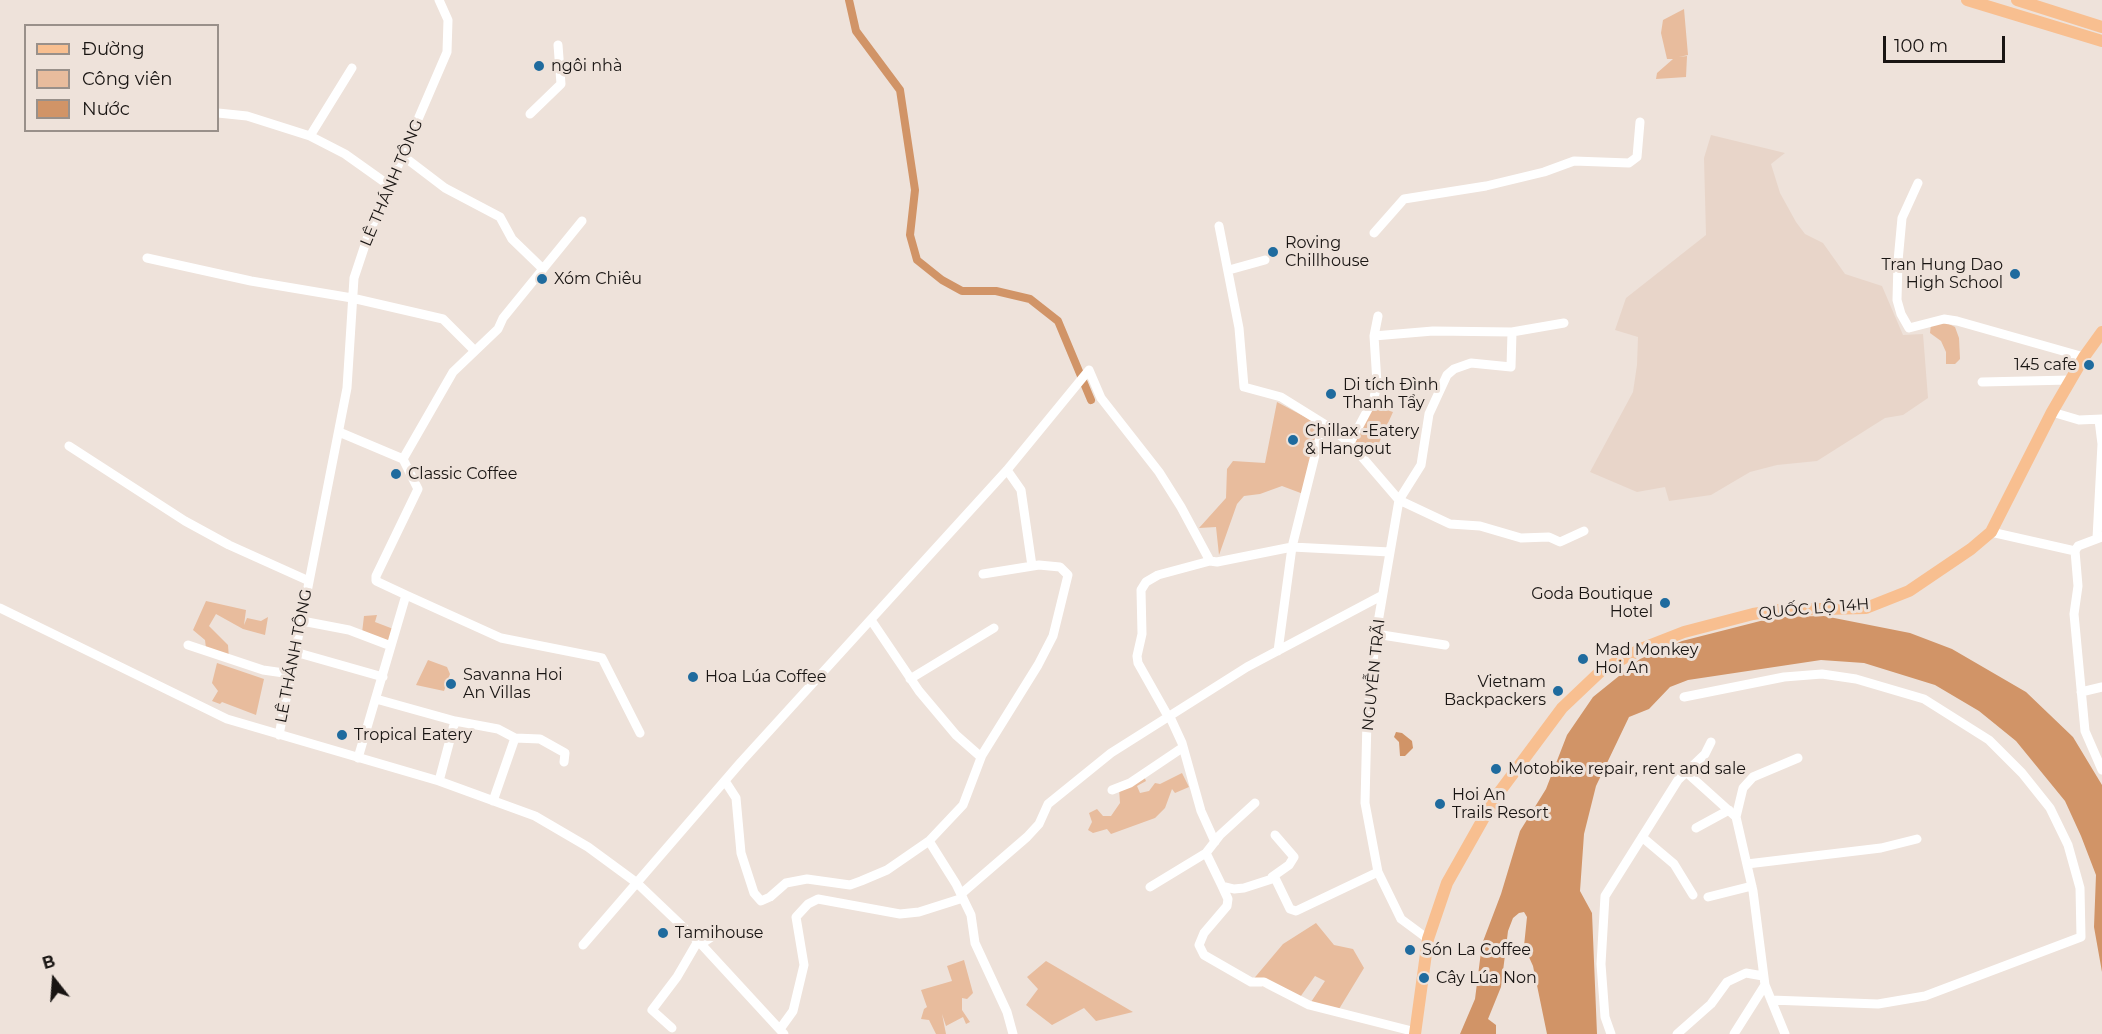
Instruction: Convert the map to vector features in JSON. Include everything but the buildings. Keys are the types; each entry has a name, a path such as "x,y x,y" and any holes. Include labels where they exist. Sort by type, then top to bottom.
{"main road":[{"path":"1967,0 2102,41"},
{"path":"2017,0 2102,27"},
{"name":"QUỐC LỘ 14H","path":"1415,1033 1428,939 1447,883 1495,798 1562,708 1602,670 1643,648 1684,632 1779,610 1866,608 1909,591 1971,549 1991,532 2052,412 2084,357 2102,332"}],"street":[{"name":"LÊ THÁNH TÔNG","path":"439,0 448,20 447,52 354,278 347,388 279,735 439,781 535,816 588,847 636,883 700,942 782,1032"},
{"path":"530,114 561,84 558,45"},
{"path":"310,136 352,68"},
{"path":"219,113 247,116 310,136 345,154 390,186"},
{"path":"1374,233 1404,198 1486,186 1544,172 1574,161 1629,163 1637,157 1640,122"},
{"path":"404,156 445,188 500,216 512,239 543,269"},
{"path":"1918,183 1902,218 1898,261 1897,300 1900,314 1909,328 1944,319 1957,321 2084,357"},
{"path":"403,459 453,372 498,329 503,318 582,221"},
{"path":"1219,226 1239,328 1244,387 1281,397 1326,425 1350,443 1399,500 1450,524 1480,526 1521,538 1549,537 1560,542 1584,531"},
{"path":"147,258 251,281 352,298 443,320 474,350"},
{"path":"1229,270 1265,260"},
{"path":"1350,443 1374,398 1377,383 1374,336 1378,316"},
{"path":"1374,336 1433,331 1512,332 1564,323"},
{"path":"1399,500 1420,465 1429,414 1444,381 1454,369 1471,363 1511,367 1512,332"},
{"path":"583,945 725,781 1007,470 1089,370 1101,398 1159,472 1182,507 1210,561"},
{"path":"1982,382 2070,380"},
{"path":"2052,412 2079,420 2100,419 2102,444 2100,538 2078,546 2075,551 2078,586 2074,614 2087,738 2102,770"},
{"path":"1278,651 1292,547 1318,443 1326,425"},
{"path":"339,432 403,459 417,489 375,576 376,581 501,638 602,658 640,733"},
{"path":"69,446 184,521 309,581"},
{"path":"1007,470 1022,490 1032,566"},
{"name":"NGUYỄN TRÃI","path":"1399,500 1376,634 1367,719 1365,803 1378,872 1401,919 1428,939"},
{"path":"1991,532 2075,551"},
{"path":"1215,842 1201,811 1182,748 1169,717 1138,663 1142,627 1141,590 1146,582 1158,575 1210,561 1217,562 1292,547 1390,552"},
{"path":"725,781 736,798 741,853 754,893 761,901 770,897 786,883 807,879 850,885 887,870 929,841 963,805 981,757 1038,665 1053,636 1068,575 1060,567 1032,566 983,574"},
{"path":"358,758 406,595"},
{"path":"782,1032 793,1011 804,958 796,917 808,904 818,899 900,914 919,912 962,896 1027,837 1039,824 1048,804 1111,753 1246,667 1381,596"},
{"path":"0,608 202,708 279,735"},
{"path":"871,620 910,679 956,735 981,757"},
{"path":"302,621 349,630 391,646"},
{"path":"910,679 994,628"},
{"path":"1376,634 1445,645"},
{"path":"188,645 263,670 291,674"},
{"path":"295,652 383,677"},
{"path":"1684,697 1784,677 1822,674 1866,681 1923,699 1989,740 2022,773 2050,808 2068,845 2080,888 2081,937 1925,996 1878,1005 1771,1000"},
{"path":"2081,692 2102,687"},
{"path":"376,699 455,721 498,729 515,738 540,739 566,753 564,762"},
{"path":"439,781 455,721"},
{"path":"493,801 515,738"},
{"path":"1608,1032 1601,964 1603,903 1611,885 1678,780 1705,754 1712,742"},
{"path":"1112,790 1130,783 1182,748"},
{"path":"1696,828 1733,814 1743,788 1753,777 1798,758"},
{"path":"1686,772 1733,814 1752,886 1764,980 1785,1034"},
{"path":"1150,887 1206,853 1255,802"},
{"path":"1222,886 1234,889 1244,888 1272,877 1289,865 1294,857 1275,835"},
{"path":"1642,837 1674,864 1693,895"},
{"path":"1747,864 1881,848 1917,839"},
{"path":"929,841 971,915 975,943 1007,1012 1013,1034"},
{"path":"1206,853 1222,886 1227,906 1204,933 1199,945 1204,955 1251,982 1264,982 1309,1005 1415,1033"},
{"path":"1272,877 1281,887 1290,909 1296,911 1378,872"},
{"path":"1708,897 1752,886"},
{"path":"672,1028 652,1010 700,942 716,934"},
{"path":"1677,1034 1711,1004 1727,982 1746,973 1764,980"},
{"path":"1734,1034 1764,980"}],"shaded area":[{"path":"1711,135 1785,153 1771,164 1780,193 1805,234 1823,243 1845,274 1882,286 1903,335 1923,334 1928,398 1903,415 1885,418 1817,461 1777,465 1750,472 1711,495 1669,501 1665,487 1637,492 1590,472 1633,392 1638,337 1615,330 1626,298 1706,235 1704,158"}],"green space":[{"path":"1684,9 1688,55 1679,57 1687,56 1686,77 1656,79 1657,73 1673,59 1667,59 1661,33 1663,20"},
{"path":"1943,321 1955,327 1959,338 1960,359 1955,364 1946,364 1946,352 1941,341 1930,333 1931,324"},
{"path":"1277,402 1324,427 1306,495 1282,486 1260,494 1244,496 1237,504 1219,555 1216,527 1199,528 1226,498 1227,469 1233,461 1265,463"},
{"path":"1372,405 1393,412 1374,454 1353,443"},
{"path":"206,601 246,610 244,625 247,618 261,621 268,617 265,635 243,629 216,614 209,626 228,645 229,659 206,648 205,640 193,630"},
{"path":"377,615 375,622 396,630 390,648 362,633 364,616"},
{"path":"428,660 447,667 450,674 444,691 416,685"},
{"path":"217,663 264,679 256,715 222,702 220,704 212,701 218,691 212,683"},
{"path":"1182,773 1189,787 1175,793 1172,789 1165,808 1155,818 1111,834 1107,829 1093,833 1088,830 1092,822 1089,813 1097,809 1103,816 1111,816 1120,803 1119,788 1143,774 1146,781 1137,786 1140,793 1149,791 1155,783 1160,784"},
{"path":"1316,923 1334,945 1353,949 1364,968 1336,1014 1309,1005 1325,981 1315,976 1298,1000 1251,982 1283,944"},
{"path":"964,960 973,993 967,999 962,998 962,1010 970,1022 966,1024 963,1017 946,1026 942,1014 946,1034 936,1034 929,1020 921,1019 927,1007 921,990 952,981 947,966"},
{"path":"1046,961 1133,1012 1096,1021 1084,1008 1052,1025 1026,1005 1038,989 1027,977"}],"water":[{"path":"1824,616 1910,633 1952,649 2026,692 2073,737 2102,785 2102,972 2094,927 2096,875 2065,801 2016,741 1979,711 1935,685 1864,663 1821,660 1688,680 1670,687 1649,709 1629,717 1596,786 1584,834 1580,891 1592,913 1597,1034 1547,1034 1533,966 1524,946 1527,917 1524,912 1513,918 1508,931 1501,987 1488,1019 1496,1025 1496,1034 1460,1034 1475,999 1482,944 1501,894 1520,831 1546,789 1567,735 1593,697 1640,659 1682,641 1776,617"},
{"path":"1396,732 1402,733 1412,741 1413,748 1405,756 1400,756 1399,742 1394,737"}],"waterway":[{"path":"849,0 856,31 900,90 915,190 910,235 917,260 942,280 962,291 996,291 1030,299 1058,321 1091,400"}],"place":[{"name":"ngôi nhà","path":"539,66"},
{"name":"Roving Chillhouse","path":"1273,252"},
{"name":"Tran Hung Dao High School","path":"2015,274"},
{"name":"Xóm Chiêu","path":"542,279"},
{"name":"145 cafe","path":"2089,365"},
{"name":"Di tích Đình Thanh Tẩy","path":"1331,394"},
{"name":"Chillax -Eatery & Hangout","path":"1293,440"},
{"name":"Classic Coffee","path":"396,474"},
{"name":"Goda Boutique Hotel","path":"1665,603"},
{"name":"Mad Monkey Hoi An","path":"1583,659"},
{"name":"Hoa Lúa Coffee","path":"693,677"},
{"name":"Savanna Hoi An Villas","path":"451,684"},
{"name":"Vietnam Backpackers","path":"1558,691"},
{"name":"Tropical Eatery","path":"342,735"},
{"name":"Motobike repair, rent and sale","path":"1496,769"},
{"name":"Hoi An Trails Resort","path":"1440,804"},
{"name":"Tamihouse","path":"663,933"},
{"name":"Són La Coffee","path":"1410,950"},
{"name":"Cây Lúa Non","path":"1424,978"}]}
